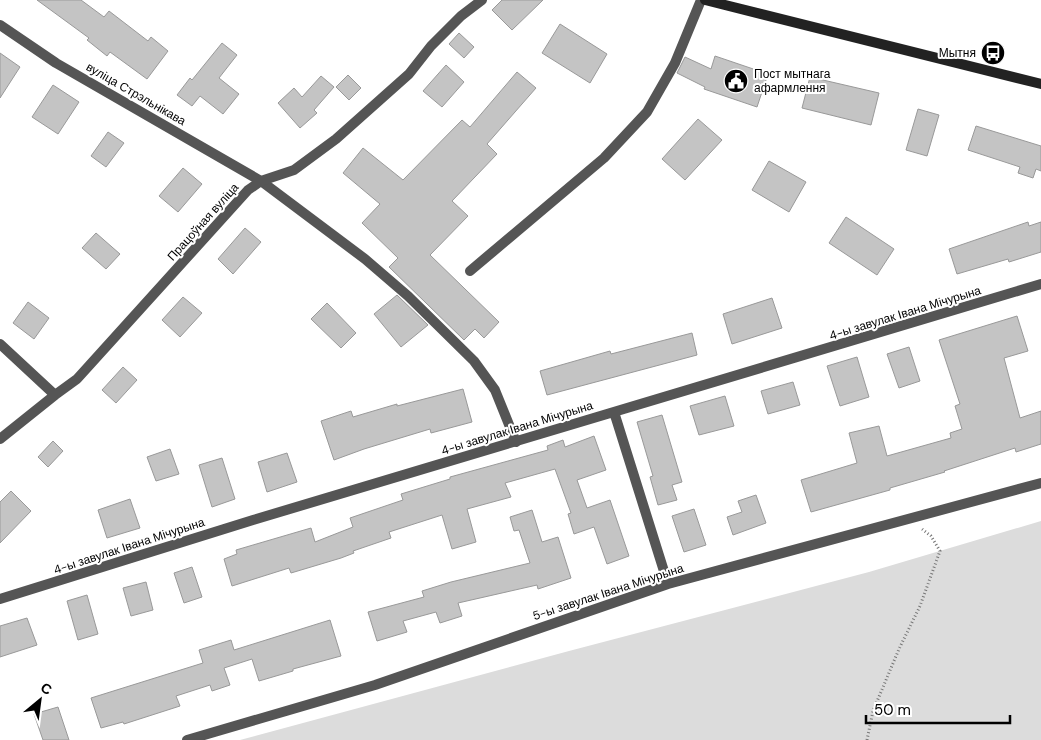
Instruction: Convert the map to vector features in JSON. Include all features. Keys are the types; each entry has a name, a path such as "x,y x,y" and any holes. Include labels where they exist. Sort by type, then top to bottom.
{"street":[{"name":"Працоўная вуліца","path":"0,439 78,379 248,190 261,181 294,170 336,139 409,74 431,46 461,16 482,0"},
{"path":"470,271 604,158 647,112 676,63 701,0"},
{"path":"705,0 1041,84"},
{"name":"вуліца Стрэльнікава","path":"0,25 56,62 261,181 372,265 408,296 474,361 495,390 516,442"},
{"name":"4-ы завулак Івана Мічурына","path":"0,599 253,520 1041,284"},
{"path":"0,344 55,395"},
{"path":"614,412 668,584"},
{"name":"5-ы завулак Івана Мічурына","path":"187,740 375,685 668,584 1041,483"}],"path":[{"path":"867,740 874,711 899,649 920,606 940,551 931,536 908,520"}],"shaded area":[{"path":"1041,521 1041,740 240,740 869,572"}],"building":[{"path":"37,0 81,0 104,17 109,11 148,41 151,37 168,51 147,79 110,52 107,56 87,40 89,38"},
{"path":"502,0 543,0 512,30 492,10"},
{"path":"560,24 607,54 590,83 542,53"},
{"path":"459,33 474,47 464,58 449,44"},
{"path":"222,43 237,55 219,78 239,94 223,114 200,96 192,106 177,95 190,78 192,80"},
{"path":"0,53 20,67 0,98"},
{"name":"Пост мытнага афармлення","path":"715,56 768,74 757,107 704,89 705,87 677,73 685,57 711,69"},
{"path":"446,65 464,82 442,107 423,91"},
{"path":"517,72 536,88 487,144 497,154 452,201 468,216 430,255 499,322 484,338 475,329 464,340 389,267 398,258 362,223 380,204 343,173 363,148 403,180 462,120 470,127"},
{"path":"348,75 361,88 349,100 336,87"},
{"path":"321,76 334,87 314,110 317,113 300,128 278,103 294,88 302,97"},
{"path":"810,77 879,93 871,125 802,108"},
{"path":"53,85 79,102 58,134 32,117"},
{"path":"918,109 939,115 927,156 906,150"},
{"path":"698,119 722,140 685,180 662,159"},
{"path":"976,126 1041,146 1041,171 1036,169 1033,178 1018,173 1020,167 968,150"},
{"path":"108,132 124,143 106,167 91,156"},
{"path":"769,161 806,182 789,212 752,190"},
{"path":"183,168 202,184 178,212 159,196"},
{"path":"846,217 894,249 877,275 829,243"},
{"path":"1028,222 1029,226 1041,222 1041,252 1009,262 1008,259 957,274 949,249"},
{"path":"245,228 261,242 233,274 218,259"},
{"path":"96,233 120,254 106,269 82,248"},
{"path":"397,295 428,325 401,347 374,314"},
{"path":"183,297 202,313 180,337 162,320"},
{"path":"772,298 782,328 732,344 723,314"},
{"path":"28,302 49,318 34,339 13,323"},
{"path":"327,303 356,333 341,348 311,319"},
{"path":"1017,316 1028,351 1004,358 1020,418 1041,411 1041,444 1016,452 1015,448 945,472 890,488 890,490 811,512 801,480 857,463 849,433 879,426 887,456 951,438 950,433 962,429 955,406 960,404 939,340"},
{"path":"692,333 697,355 547,395 540,371 610,351 611,354"},
{"path":"909,347 920,381 899,388 887,354"},
{"path":"857,357 869,397 840,406 827,366"},
{"path":"123,367 137,380 116,403 102,390"},
{"path":"793,382 800,405 768,414 761,391"},
{"path":"463,389 472,422 431,433 430,429 334,460 321,421 351,411 353,417 397,404 397,406"},
{"path":"725,396 734,426 699,435 690,406"},
{"path":"662,415 682,482 672,485 677,500 658,505 650,477 653,476 637,422"},
{"path":"594,436 606,470 577,480 587,508 610,500 629,556 607,564 594,527 574,534 568,514 571,513 555,469 505,483 511,497 467,509 476,542 452,549 442,515 389,532 391,538 353,551 354,553 341,558 291,573 289,568 232,586 224,559 237,554 236,550 311,528 315,542 353,527 350,518 403,500 401,494 450,479 450,477 548,450 547,446 563,440 565,447"},
{"path":"53,441 63,451 48,467 38,457"},
{"path":"170,449 179,474 156,481 147,457"},
{"path":"287,453 297,482 267,492 258,462"},
{"path":"222,458 235,499 212,507 199,465"},
{"path":"11,491 31,511 0,543 0,502"},
{"path":"756,495 766,523 733,535 727,517 742,512 738,501"},
{"path":"130,499 140,528 107,538 98,510"},
{"path":"694,509 706,545 684,552 672,516"},
{"path":"532,510 542,542 558,537 571,578 538,589 537,585 458,603 462,616 440,623 436,612 403,621 407,632 377,641 368,612 424,597 422,591 451,582 530,563 519,530 514,531 510,517"},
{"path":"192,567 202,597 184,603 174,573"},
{"path":"146,582 153,610 131,616 123,588"},
{"path":"87,595 98,634 78,640 67,601"},
{"path":"27,618 37,645 0,657 0,626"},
{"path":"330,620 341,656 293,669 293,671 259,681 252,659 224,668 230,685 212,691 210,685 176,696 180,706 124,724 123,722 101,728 91,698 203,663 199,650 231,640 234,650"},
{"path":"58,707 69,740 43,740 34,714"}],"place":[{"name":"Мытня","path":"993,53"},
{"name":"Пост мытнага афармлення","path":"736,81"}]}
